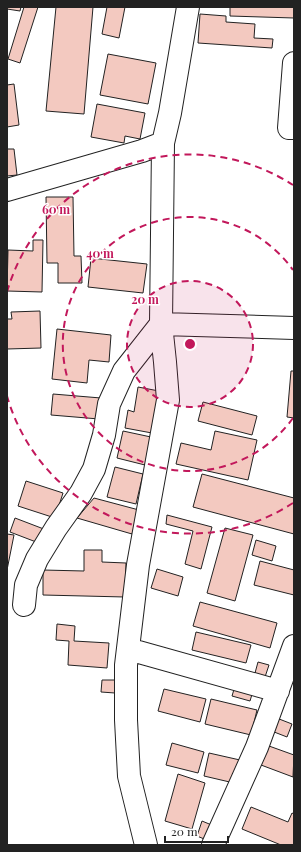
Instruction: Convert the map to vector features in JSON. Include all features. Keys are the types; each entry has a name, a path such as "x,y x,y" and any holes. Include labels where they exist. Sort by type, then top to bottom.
{"street":[{"path":"146,845 129,776 126,712 126,665 138,565 168,400 160,324 163,143 170,113 188,7"},
{"path":"294,63 290,128 294,128"},
{"path":"7,190 142,151 163,143"},
{"path":"160,324 294,328"},
{"path":"24,605 26,585 38,559 56,528 81,493 94,469 104,435 108,404 124,371 160,324"},
{"path":"213,845 257,747 294,646"},
{"path":"128,649 278,691"}],"building":[{"path":"7,7 21,7 20,11 7,9"},
{"path":"24,7 38,7 20,63 8,59"},
{"path":"56,7 93,7 84,114 46,111"},
{"path":"107,7 125,7 119,38 102,34"},
{"path":"230,7 294,7 294,18 230,16"},
{"path":"200,14 226,16 226,22 255,24 254,38 273,39 272,48 198,43"},
{"path":"108,54 156,63 148,104 100,95"},
{"path":"14,84 19,125 7,127 7,85"},
{"path":"97,104 145,113 140,139 125,136 124,143 91,137"},
{"path":"7,149 14,149 17,175 7,176"},
{"path":"46,197 73,197 74,256 81,256 82,283 58,283 58,263 47,263"},
{"path":"33,240 43,240 42,292 7,291 8,250 33,251"},
{"path":"91,258 147,264 143,293 88,287"},
{"path":"40,311 41,348 7,349 7,319 12,319 11,312"},
{"path":"57,329 111,335 109,362 89,360 87,383 52,379"},
{"path":"291,371 294,371 294,418 287,417"},
{"path":"138,387 159,391 152,433 125,428 128,410 134,412"},
{"path":"53,394 101,398 99,419 51,415"},
{"path":"203,402 257,416 252,435 198,421"},
{"path":"123,431 151,437 145,465 117,458"},
{"path":"215,431 257,440 248,480 176,464 181,443 211,450"},
{"path":"115,467 143,474 136,504 107,497"},
{"path":"202,474 294,498 294,534 193,507"},
{"path":"26,481 63,493 55,518 18,506"},
{"path":"94,498 139,510 132,534 77,518"},
{"path":"167,515 212,527 201,569 185,564 193,531 166,524"},
{"path":"15,518 49,531 44,545 10,532"},
{"path":"225,528 253,535 235,601 207,593"},
{"path":"7,534 14,535 7,570"},
{"path":"256,540 276,546 272,561 252,555"},
{"path":"84,550 102,550 102,562 126,563 125,597 43,595 43,570 84,571"},
{"path":"260,561 294,570 294,595 254,585"},
{"path":"157,569 183,577 178,596 151,588"},
{"path":"200,602 277,623 270,648 193,626"},
{"path":"57,624 75,626 74,641 109,643 107,668 68,665 69,641 56,640"},
{"path":"196,632 251,645 246,663 192,650"},
{"path":"258,662 269,665 265,677 255,673"},
{"path":"102,680 116,680 115,693 101,692"},
{"path":"235,686 253,691 250,701 232,696"},
{"path":"164,689 206,699 200,722 158,711"},
{"path":"211,699 257,710 251,735 205,724"},
{"path":"274,717 292,724 287,737 269,730"},
{"path":"172,743 204,752 198,773 166,765"},
{"path":"269,746 294,755 293,777 261,765"},
{"path":"209,753 240,760 234,783 204,776"},
{"path":"178,774 205,783 192,829 165,821"},
{"path":"251,807 288,822 292,813 294,814 294,845 281,845 242,829"},
{"path":"202,821 214,826 209,841 197,836"}]}
